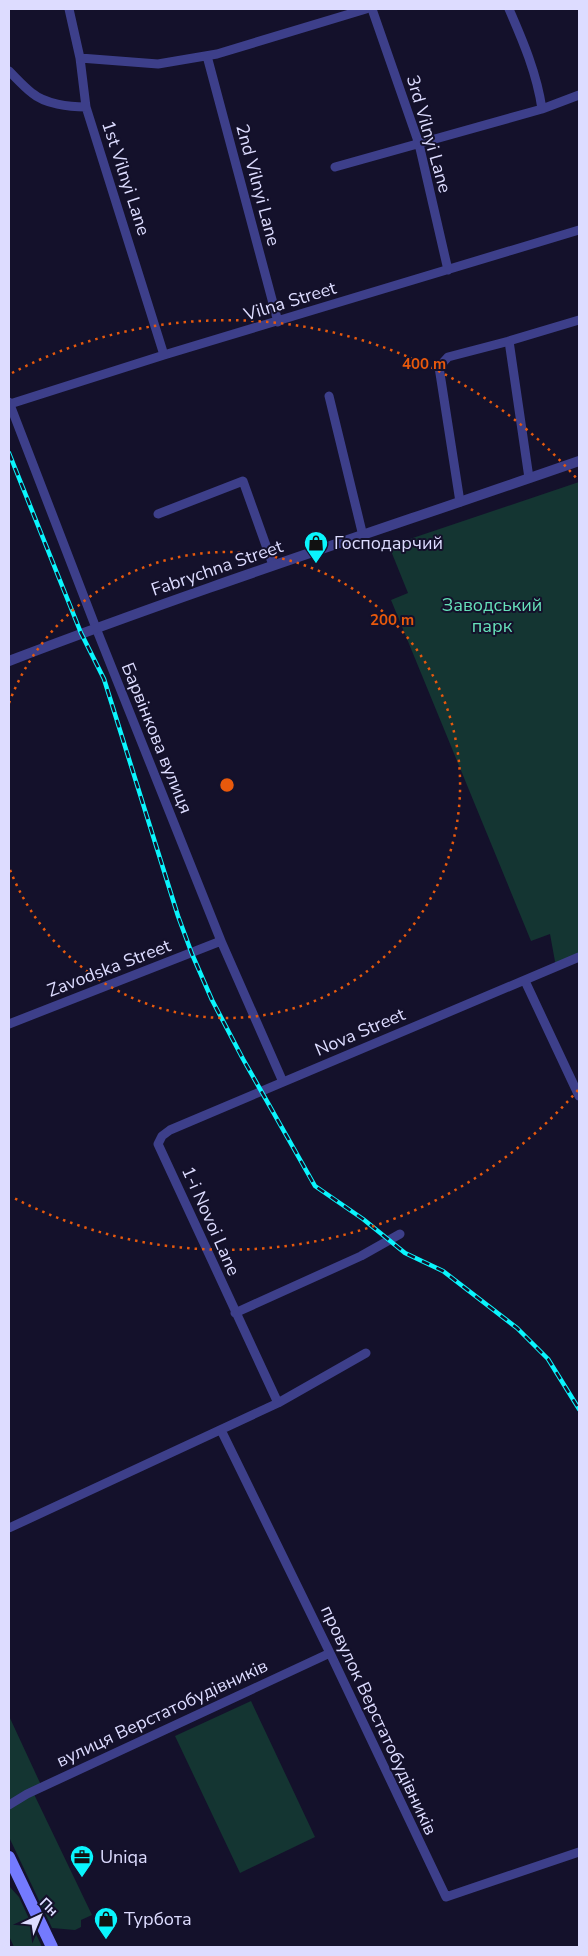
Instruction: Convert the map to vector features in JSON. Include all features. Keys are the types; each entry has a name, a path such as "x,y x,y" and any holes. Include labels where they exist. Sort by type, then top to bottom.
{"main road":[{"path":"9,1857 52,1947"}],"street":[{"name":"1st Vilnyi Lane","path":"70,9 80,58 86,107 164,355"},
{"path":"80,58 158,64 207,56 366,9"},
{"name":"3rd Vilnyi Lane","path":"372,9 418,144 448,270"},
{"path":"509,9 539,90 542,109"},
{"name":"2nd Vilnyi Lane","path":"207,56 278,322"},
{"path":"9,71 33,94 55,103 73,107 86,107"},
{"path":"335,167 542,109 579,95"},
{"name":"Vilna Street","path":"9,404 164,355 579,230"},
{"path":"460,502 439,367 448,356 509,341 579,320"},
{"path":"509,341 529,478"},
{"path":"329,396 363,536"},
{"name":"Барвінкова вулиця","path":"9,404 221,941 283,1082"},
{"name":"Fabrychna Street","path":"9,661 96,628 579,461"},
{"path":"158,514 243,482 273,566"},
{"name":"Zavodska Street","path":"9,1024 221,941"},
{"name":"Nova Street","path":"158,1144 162,1136 170,1130 579,957"},
{"path":"525,981 579,1096"},
{"name":"1-i Novoi Lane","path":"158,1144 278,1403"},
{"path":"235,1312 362,1256 400,1234"},
{"path":"9,1528 278,1403 366,1353"},
{"name":"провулок Верстатобудівників","path":"221,1430 446,1897 579,1852"},
{"name":"вулиця Верстатобудівників","path":"9,1805 36,1790 330,1653"}],"green space":[{"name":"Заводський парк","path":"579,482 579,957 556,967 550,934 531,941 391,600 408,593 389,546"},
{"path":"251,1701 315,1837 240,1873 175,1736"},
{"path":"9,1716 41,1785 32,1790 92,1915 81,1920 81,1927 75,1930 52,1928 9,1837"},
{"path":"9,1886 19,1897 42,1947 14,1947 9,1936"}],"railway":[{"path":"9,453 81,633 104,679 178,916 192,954 212,1000 243,1059 315,1186 363,1219 405,1253 443,1271 517,1328 548,1359 579,1409"}],"place":[{"name":"Господарчий","path":"316,564"},
{"name":"Uniqa","path":"82,1878"},
{"name":"Турбота","path":"106,1940"}]}
